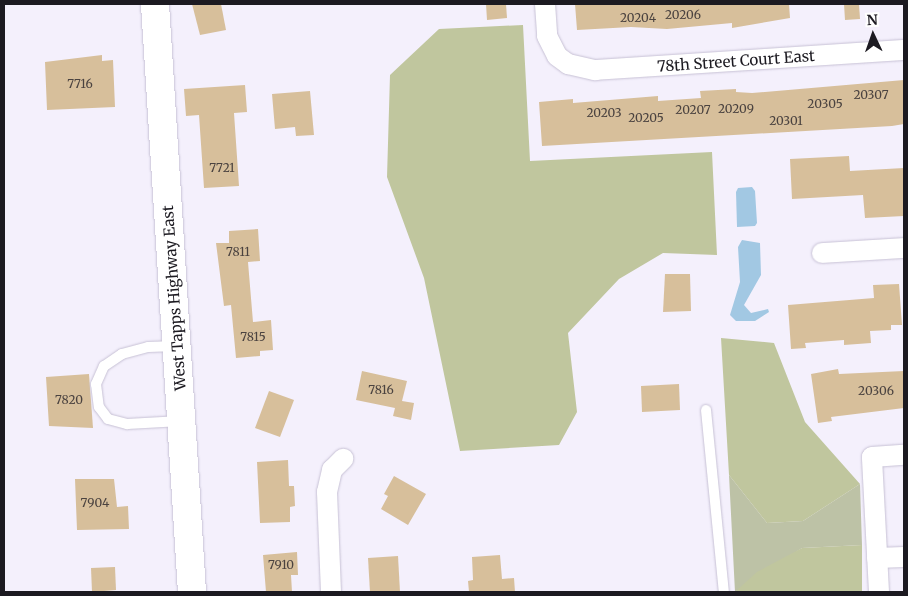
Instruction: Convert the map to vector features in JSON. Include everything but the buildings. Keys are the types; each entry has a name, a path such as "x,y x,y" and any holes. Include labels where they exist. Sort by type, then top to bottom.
{"street":[{"name":"West Tapps Highway East","path":"155,4 192,592"},
{"name":"78th Street Court East","path":"545,4 552,47 557,56 568,64 595,70 904,50"},
{"path":"822,252 904,248"},
{"path":"879,592 872,457 904,455"},
{"path":"331,592 327,492 332,470 343,459"},
{"path":"878,558 904,556"}],"lane":[{"path":"177,346 148,348 122,354 104,366 96,384 99,407 108,419 127,424 181,421"},
{"path":"706,410 724,592"}],"green space":[{"path":"523,25 530,161 712,152 717,255 663,253 619,279 568,333 577,412 559,445 460,451 424,278 387,177 390,75 439,29"},
{"path":"721,338 774,343 805,422 860,484 803,521 767,523 729,475"},
{"path":"729,475 767,523 803,521 860,484 862,545 802,548 735,592"},
{"path":"862,545 862,592 735,592 757,572 802,548"}],"water":[{"path":"752,187 755,191 757,223 755,226 737,227 736,192 738,188"},
{"path":"742,240 760,243 761,275 744,305 751,313 768,309 769,312 755,321 736,321 730,315 740,282 738,247"}]}
